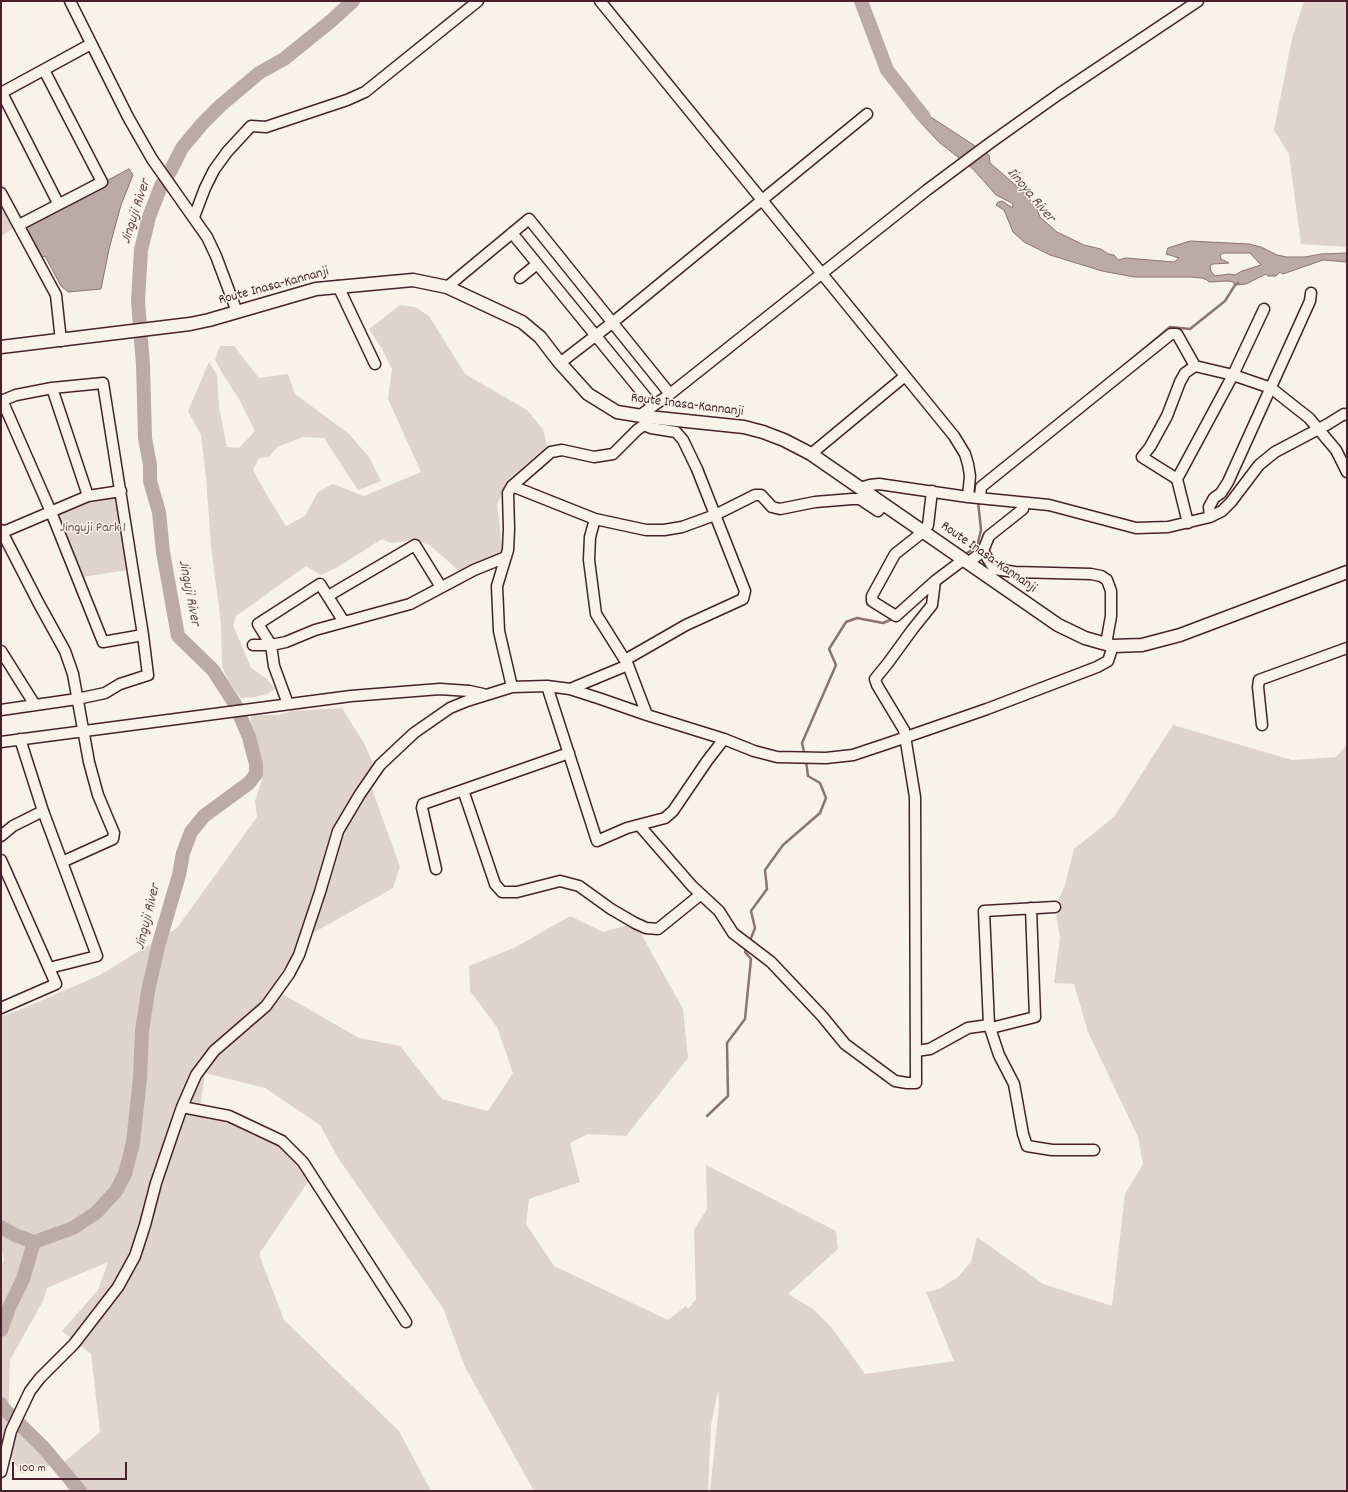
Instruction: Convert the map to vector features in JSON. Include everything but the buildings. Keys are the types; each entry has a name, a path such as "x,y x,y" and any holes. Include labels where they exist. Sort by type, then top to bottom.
{"main road":[{"name":"Route Inasa-Kannanji","path":"1,347 167,327 209,320 316,289 413,280 447,287 522,322 540,337 560,363 588,394 617,412 744,427 776,436 811,454 1058,625 1085,638 1109,645 1142,645 1180,635 1347,572"}],"street":[{"path":"70,1 128,116 152,159 207,237 216,256 237,312"},
{"path":"192,214 214,170 227,152 251,126 266,128 347,100 364,92 478,1"},
{"path":"600,1 959,443 968,464 970,476 968,497"},
{"path":"512,687 499,631 497,586 508,550 508,493 512,486 551,452 562,450 594,457 613,454 637,430 646,416 670,394 935,183 1066,90 1198,1"},
{"path":"58,203 1,93 91,44"},
{"path":"19,225 58,203 102,182 44,70"},
{"path":"560,363 612,323 867,114"},
{"path":"1,193 56,295 61,340"},
{"path":"447,287 529,219 670,394"},
{"path":"512,233 595,336 646,416 651,428 676,432 683,440 697,469 745,592 743,599 686,625 627,663 570,689"},
{"path":"520,278 537,264"},
{"path":"338,286 375,364"},
{"path":"1210,517 1209,507 1214,498 1222,493 1228,482 1310,301 1311,293"},
{"path":"1188,523 1177,479 1233,375 1264,309"},
{"path":"980,497 981,487 1171,334 1177,334 1195,366 1233,375 1270,388 1309,418 1336,450 1347,472"},
{"path":"1177,479 1142,457 1150,447 1167,416 1185,373 1195,366"},
{"path":"811,454 904,376"},
{"path":"1,710 77,699 105,693 120,684 148,675 143,635 121,491 103,383 52,388 16,395 2,400 51,512 103,642 143,635"},
{"path":"52,388 88,496"},
{"path":"860,488 879,484 968,497 1048,505 1136,528 1168,527 1210,517 1222,511 1259,465 1275,452 1344,414 1347,415"},
{"path":"512,486 595,519 646,530 664,530 682,527 715,516 755,495 761,495 772,507 780,508 815,502 860,499 878,511 883,504"},
{"path":"62,862 113,839 114,832 98,795 89,762 73,674 65,650 1,532 88,496 121,491"},
{"path":"932,491 928,524 923,532 895,554 872,596 872,601 896,616 935,581 983,551 989,536 1023,509 1024,503"},
{"path":"595,519 590,537 589,560 596,614 627,663 648,715"},
{"path":"328,596 415,545 441,587"},
{"path":"1,1472 11,1431 23,1404 40,1378 74,1344 118,1287 135,1256 156,1183 182,1107 196,1075 214,1051 266,1006 289,974 299,955 338,831 360,794 380,765 414,733 445,711 467,701 512,687 547,686 570,689 724,739 754,751 777,757 802,759 826,758 853,754 987,709 1097,667 1108,661 1108,636 1112,600 1111,591 1107,580 1101,576 1092,574 1015,572 994,569 983,551"},
{"path":"253,645 272,645 286,642 315,630 410,604 474,570 506,557"},
{"path":"639,825 700,895 719,911 733,933 771,962 822,1016 845,1044 895,1081 916,1083 915,798 902,724 877,685 875,679 932,605 935,581"},
{"path":"288,704 274,666 272,645 258,624 320,584 344,622"},
{"path":"1262,725 1258,687 1259,680 1347,648"},
{"path":"1,651 35,705"},
{"path":"547,686 597,841 628,828 665,818 673,811 707,760 724,739"},
{"path":"1,742 351,696 440,689 469,691 485,695"},
{"path":"20,739 43,811 97,956 49,968"},
{"path":"436,868 422,808 423,804 569,753"},
{"path":"463,790 495,884 502,892 517,892 560,881 566,882 579,886 635,923 646,928 658,929 700,895"},
{"path":"1,836 13,826 43,811"},
{"path":"1,860 56,984 1,1008"},
{"path":"1055,907 984,911 990,1027 999,1055 1014,1084 1023,1134 1028,1146 1052,1150 1094,1150"},
{"path":"916,1051 930,1049 968,1028 990,1027 1035,1017 1031,908"},
{"path":"182,1107 230,1116 282,1141 303,1162 406,1322"}],"green space":[{"path":"1304,1 1347,1 1347,247 1301,244 1289,154 1274,130 1292,39"},
{"path":"1,203 14,228 1,236"},
{"path":"400,305 415,307 429,316 465,374 527,410 543,429 547,446 509,479 497,504 503,554 460,572 430,545 414,540 391,543 382,539 338,567 321,575 306,566 236,616 233,625 251,668 267,679 275,689 267,694 241,698 229,682 222,666 221,623 211,547 206,477 201,435 188,411 209,362 217,375 219,407 227,447 239,448 255,431 239,399 215,360 220,346 234,346 259,378 288,374 295,394 349,434 369,457 381,481 358,490 324,438 303,437 277,447 269,457 259,458 253,470 286,526 305,516 318,492 333,484 364,496 421,472 388,399 392,369 382,349 369,329"},
{"name":"Jinguji Park 1","path":"117,496 128,570 82,577 57,514 89,500"},
{"path":"342,708 365,745 374,766 368,778 400,867 393,888 304,938 281,973 270,997 277,991 359,1038 400,1046 442,1099 488,1111 513,1073 497,1027 470,991 469,966 516,947 570,916 603,932 635,923 683,1009 688,1058 626,1136 588,1134 570,1143 580,1182 529,1199 526,1224 554,1266 668,1320 686,1306 688,1309 696,1299 694,1230 707,1209 706,1165 836,1231 838,1249 788,1294 813,1309 832,1328 865,1374 954,1361 926,1292 939,1289 958,1277 971,1262 977,1237 1043,1284 1112,1306 1125,1194 1143,1164 1138,1137 1088,1032 1074,984 1054,983 1060,938 1055,907 1065,885 1074,849 1114,817 1173,725 1292,760 1336,757 1347,745 1347,1491 710,1491 719,1406 718,1390 711,1425 708,1491 534,1491 465,1367 443,1308 338,1158 320,1125 265,1088 205,1073 200,1108 233,1118 282,1141 312,1176 259,1254 284,1320 399,1431 431,1491 69,1491 57,1468 100,1432 91,1354 62,1331 98,1290 108,1262 47,1288 43,1301 10,1360 8,1419 57,1464 22,1473 1,1444 1,1266 4,1259 1,1245 1,1016 17,1011 100,975 177,928 257,817 255,801 262,780 258,757 250,740 251,715 279,715 292,711"}],"shaded area":[{"path":"915,101 920,110 989,155 990,163 1026,194 1036,207 1040,217 1057,232 1084,245 1101,249 1108,254 1114,255 1118,260 1126,258 1174,262 1179,258 1166,254 1168,248 1190,241 1249,244 1261,247 1277,255 1287,257 1347,253 1347,262 1323,260 1283,274 1280,272 1276,276 1268,276 1266,274 1246,284 1235,285 1233,282 1228,281 1209,282 1202,278 1190,277 1134,277 1102,271 1050,255 1024,242 1013,232 1004,210 996,205 998,202 1002,201 1013,207 1012,203 996,195 973,169 940,143 908,107","holes":["1224,253 1250,253 1261,265 1242,271 1235,275 1229,274 1215,276 1211,271 1210,266 1213,264 1229,263 1221,259 1220,255"]},
{"path":"129,169 133,175 121,205 109,249 101,289 68,292 61,286 45,256 40,258 23,227 26,223"}],"waterway":[{"name":"Jinguji River","path":"1,1330 9,1308 23,1279 34,1242 73,1228 97,1212 116,1191 125,1174 133,1143 140,1078 142,1031 148,991 159,943 179,875 183,853 191,832 204,816 249,783 256,774 256,764 249,737 235,704 213,670 178,636 163,552 159,512 150,481 150,465 145,438 143,365 138,301 141,250 149,217 161,186 182,148 202,124 220,106 259,73 284,59 353,1"},
{"name":"Iinoya River","path":"861,1 887,70 924,117"},
{"path":"1115,373 1170,327 1190,329 1225,301 1235,285 1238,283"},
{"path":"967,553 977,546 981,530 978,501"},
{"path":"907,600 919,589"},
{"path":"805,756 802,743 836,665 829,649 846,622 857,618 883,623 890,620 893,616"},
{"path":"749,943 755,928 751,911 767,889 765,870 783,845 820,813 826,798 820,783 808,776 806,761"},
{"path":"707,1116 728,1096 727,1043 745,1019 751,959 745,952 747,947"},
{"path":"1,1227 15,1235 34,1242"},
{"path":"1,1404 3,1408 43,1447 80,1491"}]}
